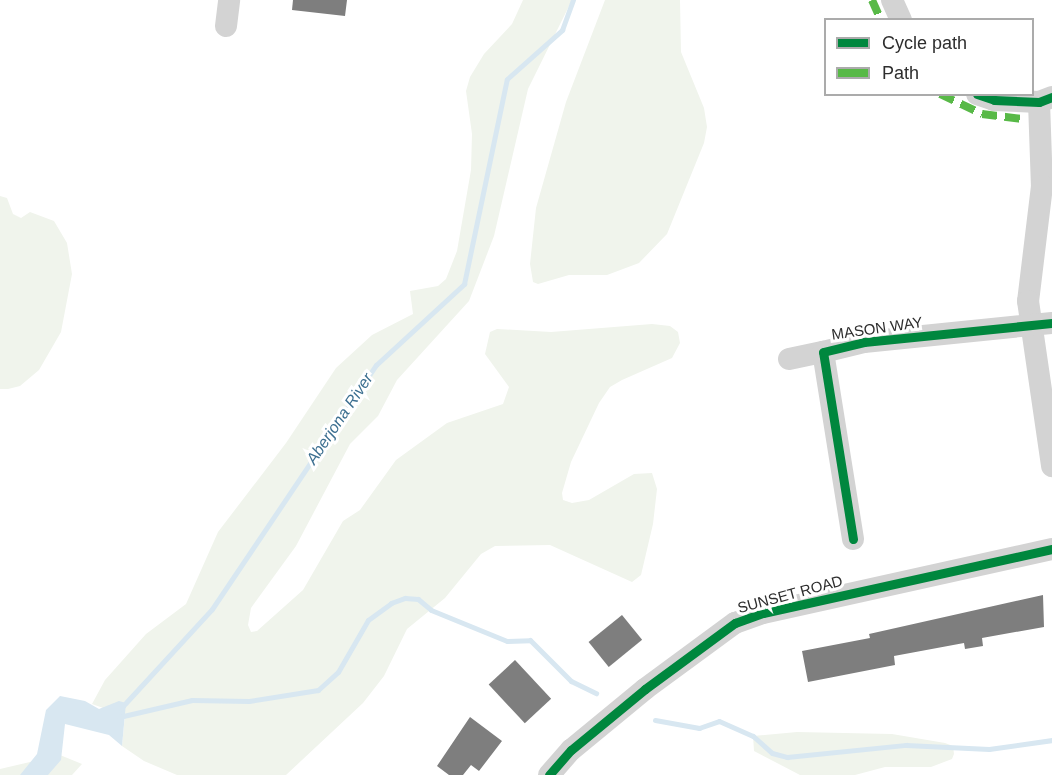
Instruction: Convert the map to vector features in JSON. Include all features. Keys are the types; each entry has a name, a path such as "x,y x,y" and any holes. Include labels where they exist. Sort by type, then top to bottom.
{"street":[{"path":"226,26 229,0"},
{"path":"892,0 900,18"},
{"path":"983,96 994,100 1045,99 1042,186 1028,301 1029,326 1052,466"},
{"name":"MASON WAY","path":"789,359 864,342 1052,323"},
{"name":"MASON WAY","path":"823,352 853,538"},
{"name":"SUNSET ROAD","path":"549,775 572,750 645,689 735,623 763,613 1052,549"}],"shaded area":[{"path":"523,0 572,0 528,89 494,236 469,301 397,380 378,416 350,444 296,546 251,608 248,625 251,632 257,631 303,590 343,521 360,510 396,460 447,423 503,404 509,387 485,354 490,332 497,329 551,332 652,324 670,326 678,332 680,343 672,358 610,387 599,403 571,462 562,493 563,500 572,503 589,500 634,474 652,473 657,489 653,524 641,575 632,582 550,545 495,546 481,554 445,598 407,629 384,676 363,703 286,775 177,775 144,761 122,746 125,715 113,704 106,709 92,704 105,680 146,634 186,604 218,532 286,443 336,368 372,335 413,314 410,291 438,286 446,279 457,251 471,170 472,134 466,91 470,77 484,54 512,24"},
{"path":"605,0 680,0 681,52 704,108 707,127 704,143 667,234 639,263 607,275 569,275 538,284 533,282 530,264 536,208 566,102"},
{"path":"0,196 7,198 13,214 21,218 30,212 54,221 67,243 72,274 61,332 39,370 20,386 8,389 0,389"},
{"path":"60,696 85,701 99,709 119,701 126,703 122,746 109,735 65,724 61,760 48,775 20,775 37,754 46,710"},
{"path":"797,732 892,734 945,743 953,746 954,754 952,759 931,767 885,767 855,775 800,775 754,751 753,736"},
{"path":"60,755 82,764 72,775 0,775 0,769"}],"building":[{"path":"293,0 347,0 345,16 292,10"},
{"path":"1043,595 1044,627 982,638 983,646 965,649 964,643 894,656 895,665 808,682 802,651 870,638 869,634"},
{"path":"622,615 642,640 609,667 589,642"},
{"path":"515,660 551,699 525,723 489,685"},
{"path":"470,717 502,741 479,771 471,765 463,775 449,775 437,766"}],"waterway":[{"name":"Aberjona River","path":"121,708 212,609 376,365 464,284 507,79 562,30 573,0"},
{"path":"119,717 192,700 249,701 318,690 338,672 368,620 391,603 405,598 418,599 431,610 507,641 530,640 571,681 596,693"},
{"path":"655,720 699,728 719,721 753,736 772,753 787,757 906,745 989,749 1052,740"}],"marked path":[{"path":"872,0 880,18"},
{"path":"944,96 982,114 1023,119"}],"cycle path":[{"path":"983,96 994,100 1039,102 1052,97"},
{"path":"853,539 823,352 864,342 1052,323"},
{"path":"549,775 571,750 645,689 735,623 763,613 1052,549"}]}
